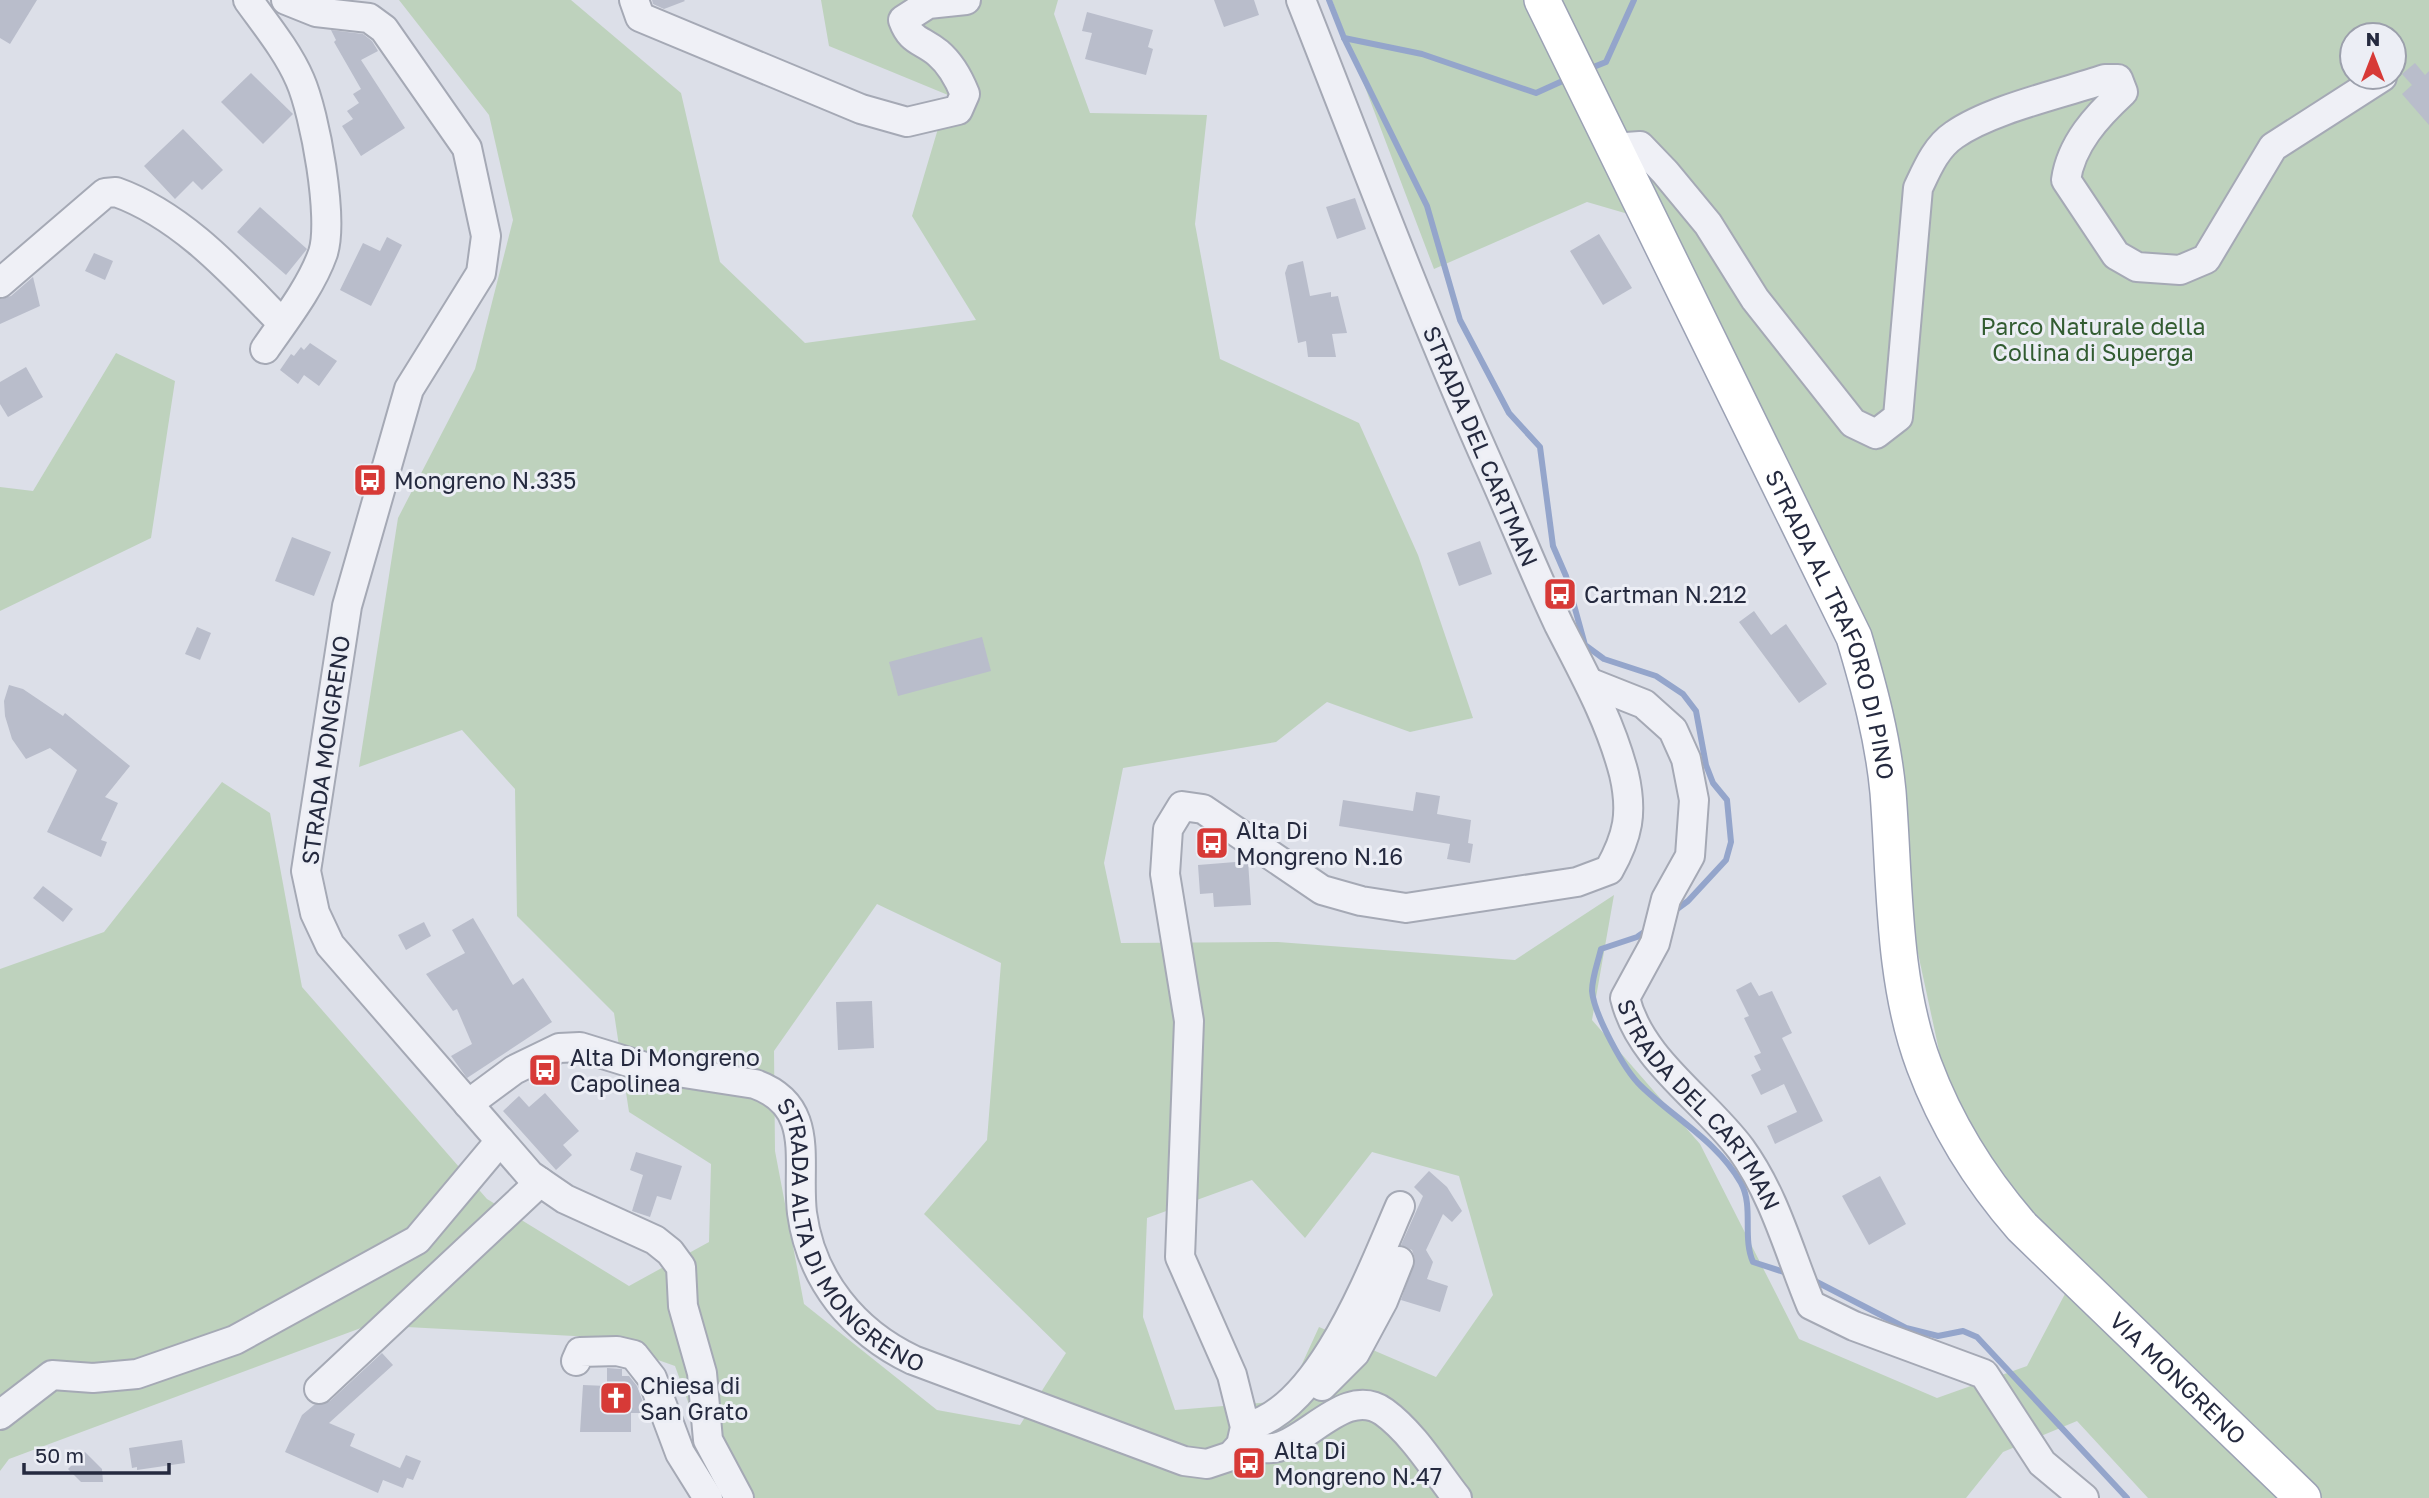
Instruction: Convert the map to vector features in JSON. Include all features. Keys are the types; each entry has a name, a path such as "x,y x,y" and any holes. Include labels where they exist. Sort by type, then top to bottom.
{"main road":[{"name":"STRADA AL TRAFORO DI PINO","path":"1545,7 1854,637 1880,738 1901,957 1912,1023 1923,1064 1944,1112 1994,1195 2055,1259"},
{"name":"VIA MONGRENO","path":"2055,1259 2303,1498"}],"street":[{"path":"248,0 300,79 314,121 325,195 323,252 265,349"},
{"name":"STRADA MONGRENO","path":"286,0 316,12 369,18 384,29 467,148 486,236 481,273 409,389 347,606 306,871 316,913 330,945 530,1175 565,1199 655,1240 681,1267 683,1306 702,1373 708,1440 739,1498"},
{"path":"634,0 640,17 861,109 907,121 958,110 965,94 958,76 939,54 909,35 903,20 928,4 966,0"},
{"name":"STRADA DEL CARTMAN","path":"1301,0 1445,367 1559,624 1591,683 1644,704 1673,730 1686,759 1694,800 1690,856 1666,899 1655,943 1625,998 1629,1015 1638,1033 1740,1149 1769,1194 1811,1305 1854,1326 1984,1374 2042,1463 2084,1498"},
{"path":"1612,148 1640,146 1665,172 1708,225 1755,299 1853,423 1876,434 1898,417 1918,188 1932,159 1952,136 1982,120 2105,79 2118,79 2123,92 2088,128 2069,162 2066,180 2116,255 2137,267 2180,270 2206,259 2273,147 2360,91"},
{"path":"0,283 105,193 116,192 174,224 210,250 282,323"},
{"path":"1247,1440 1232,1375 1180,1257 1189,1021 1166,874 1168,829 1182,806 1203,808 1322,890 1361,901 1406,908 1577,882 1609,870 1625,842 1629,817 1624,777 1612,733 1591,683"},
{"name":"STRADA ALTA DI MONGRENO","path":"468,1104 514,1070 559,1048 580,1047 645,1067 755,1084 771,1089 782,1097 792,1111 799,1132 802,1214 812,1249 827,1284 843,1311 885,1347 913,1360 1184,1461 1207,1464 1231,1456 1247,1440 1277,1448 1356,1405 1371,1406 1384,1412 1420,1450 1457,1498"},
{"path":"0,1415 52,1375 93,1377 137,1374 235,1340 417,1240 500,1141"},
{"path":"319,1389 540,1182"},
{"path":"1247,1440 1300,1391 1342,1336 1400,1206"},
{"path":"1247,1440 1271,1437 1355,1353 1383,1301 1399,1261"},
{"path":"576,1361 580,1352 617,1351 634,1356 652,1378 680,1453 708,1498"}],"green space":[{"name":"Parco Naturale della Collina di Superga","path":"399,0 571,0 681,93 720,262 805,343 976,320 912,216 948,95 829,46 821,0 1058,0 1054,14 1090,113 1207,115 1195,224 1220,359 1359,423 1418,555 1473,718 1410,732 1327,702 1276,742 1123,768 1104,863 1121,943 1278,942 1515,960 1614,895 1592,1020 1700,1144 1799,1339 1937,1398 2027,1366 2076,1273 2009,1208 1943,1069 1916,944 1900,822 1869,636 1659,223 1587,202 1434,269 1332,0 2429,0 2429,1498 2148,1498 2077,1421 2003,1452 1966,1498 723,1498 675,1366 593,1337 369,1325 9,1459 0,1471 0,969 104,932 222,782 270,813 302,987 487,1199 629,1286 709,1242 711,1164 629,1112 614,1013 517,916 515,789 462,730 359,767 398,518 475,369 513,220 489,115","holes":["877,904 1001,963 987,1140 924,1214 1066,1353 1020,1425 937,1410 804,1304 775,1151 774,1051","1372,1152 1459,1176 1493,1295 1436,1377 1319,1327 1285,1401 1175,1410 1143,1317 1147,1218 1252,1180 1305,1238"]},
{"path":"116,353 175,381 151,538 0,611 0,487 33,491"}],"building":[{"path":"0,0 37,0 10,44 0,38"},
{"path":"652,0 685,1 664,9 653,4"},
{"path":"1214,0 1254,0 1259,15 1224,27"},
{"path":"1087,12 1153,30 1148,47 1153,49 1146,75 1085,59 1092,33 1082,31"},
{"path":"331,30 363,34 372,41 378,51 361,60 405,128 361,156 342,126 353,119 347,111 359,103 353,94 361,89 334,42 336,40"},
{"path":"2415,63 2425,75 2429,71 2429,125 2402,94 2412,85 2408,81 2408,69"},
{"path":"251,73 293,114 263,144 221,102"},
{"path":"183,129 223,170 202,190 193,181 175,199 144,166"},
{"path":"1355,198 1366,229 1337,239 1326,207"},
{"path":"260,207 307,249 286,275 237,232"},
{"path":"1599,234 1632,288 1603,305 1570,251"},
{"path":"387,237 402,245 371,306 340,290 363,243 380,251"},
{"path":"94,253 113,261 105,280 85,271"},
{"path":"1303,261 1310,296 1331,292 1331,297 1338,296 1347,333 1332,334 1336,357 1308,357 1306,341 1298,343 1285,273 1288,265"},
{"path":"33,277 40,306 0,324 0,299 11,296"},
{"path":"310,343 337,361 319,386 304,375 298,384 280,370 291,354 294,356 301,347 304,350"},
{"path":"26,367 43,397 8,417 0,404 0,382"},
{"path":"292,537 331,552 314,596 275,581"},
{"path":"1480,541 1492,574 1459,586 1447,553"},
{"path":"1754,611 1771,635 1786,624 1827,684 1799,703 1739,622"},
{"path":"197,627 211,633 200,660 185,654"},
{"path":"982,637 991,671 898,696 889,662"},
{"path":"9,685 23,689 63,716 65,713 130,766 105,797 118,803 101,840 107,842 101,857 47,832 77,770 50,748 26,759 12,739 5,716 4,701"},
{"path":"1416,792 1440,796 1437,814 1471,820 1468,843 1473,844 1470,863 1447,859 1450,844 1339,826 1343,800 1413,811"},
{"path":"1248,861 1251,905 1214,907 1213,893 1200,894 1198,865"},
{"path":"43,886 73,909 63,922 33,898"},
{"path":"473,918 513,985 523,978 552,1022 467,1078 451,1056 472,1044 457,1009 453,1011 426,974 465,953 452,930"},
{"path":"424,922 431,936 406,950 398,935"},
{"path":"1751,982 1759,996 1772,991 1792,1033 1782,1038 1823,1121 1775,1144 1767,1126 1797,1112 1784,1084 1761,1095 1751,1075 1761,1070 1754,1056 1761,1053 1744,1018 1749,1016 1736,990"},
{"path":"872,1001 874,1048 838,1050 836,1002"},
{"path":"545,1093 579,1131 563,1145 572,1155 556,1170 503,1111 519,1096 529,1107"},
{"path":"636,1152 682,1166 671,1200 657,1196 650,1217 632,1211 643,1175 630,1170"},
{"path":"1429,1171 1447,1187 1462,1211 1452,1222 1443,1214 1426,1250 1433,1262 1427,1279 1448,1286 1440,1312 1401,1300 1415,1259 1412,1250 1401,1245 1423,1196 1414,1187"},
{"path":"1880,1176 1906,1224 1869,1245 1842,1196"},
{"path":"382,1353 393,1365 329,1423 355,1434 350,1446 400,1468 406,1455 421,1461 413,1480 407,1478 403,1488 383,1480 378,1493 285,1452 302,1415 314,1405 330,1401"},
{"name":"Chiesa di San Grato","path":"607,1368 622,1369 622,1376 629,1376 637,1386 647,1413 631,1413 631,1432 580,1432 583,1385 607,1386"},
{"path":"182,1440 185,1463 137,1470 137,1467 132,1468 129,1448"},
{"path":"85,1452 102,1469 103,1482 81,1482 68,1469"}],"waterway":[{"path":"1329,0 1344,38 1427,206 1460,320 1509,413 1540,447 1553,546 1566,576 1585,645 1604,659 1656,676 1683,694 1696,711 1706,765 1713,783 1727,800 1731,842 1726,860 1688,901 1673,912"},
{"path":"1586,70 1606,62 1634,0"},
{"path":"1344,38 1422,54 1536,93 1567,79"},
{"path":"1650,928 1637,937 1601,949 1592,991 1598,1013 1611,1041 1634,1078 1708,1143 1741,1183 1747,1202 1748,1242 1753,1262 1790,1274"},
{"path":"1811,1279 1906,1328 1938,1336 1963,1331 1977,1337 2127,1498"}],"place":[{"name":"Mongreno N.335","path":"370,480"},
{"name":"Cartman N.212","path":"1560,594"},
{"name":"Alta Di Mongreno N.16","path":"1212,843"},
{"name":"Alta Di Mongreno Capolinea","path":"545,1070"},
{"name":"Chiesa di San Grato","path":"616,1398"},
{"name":"Alta Di Mongreno N.47","path":"1249,1463"}]}
